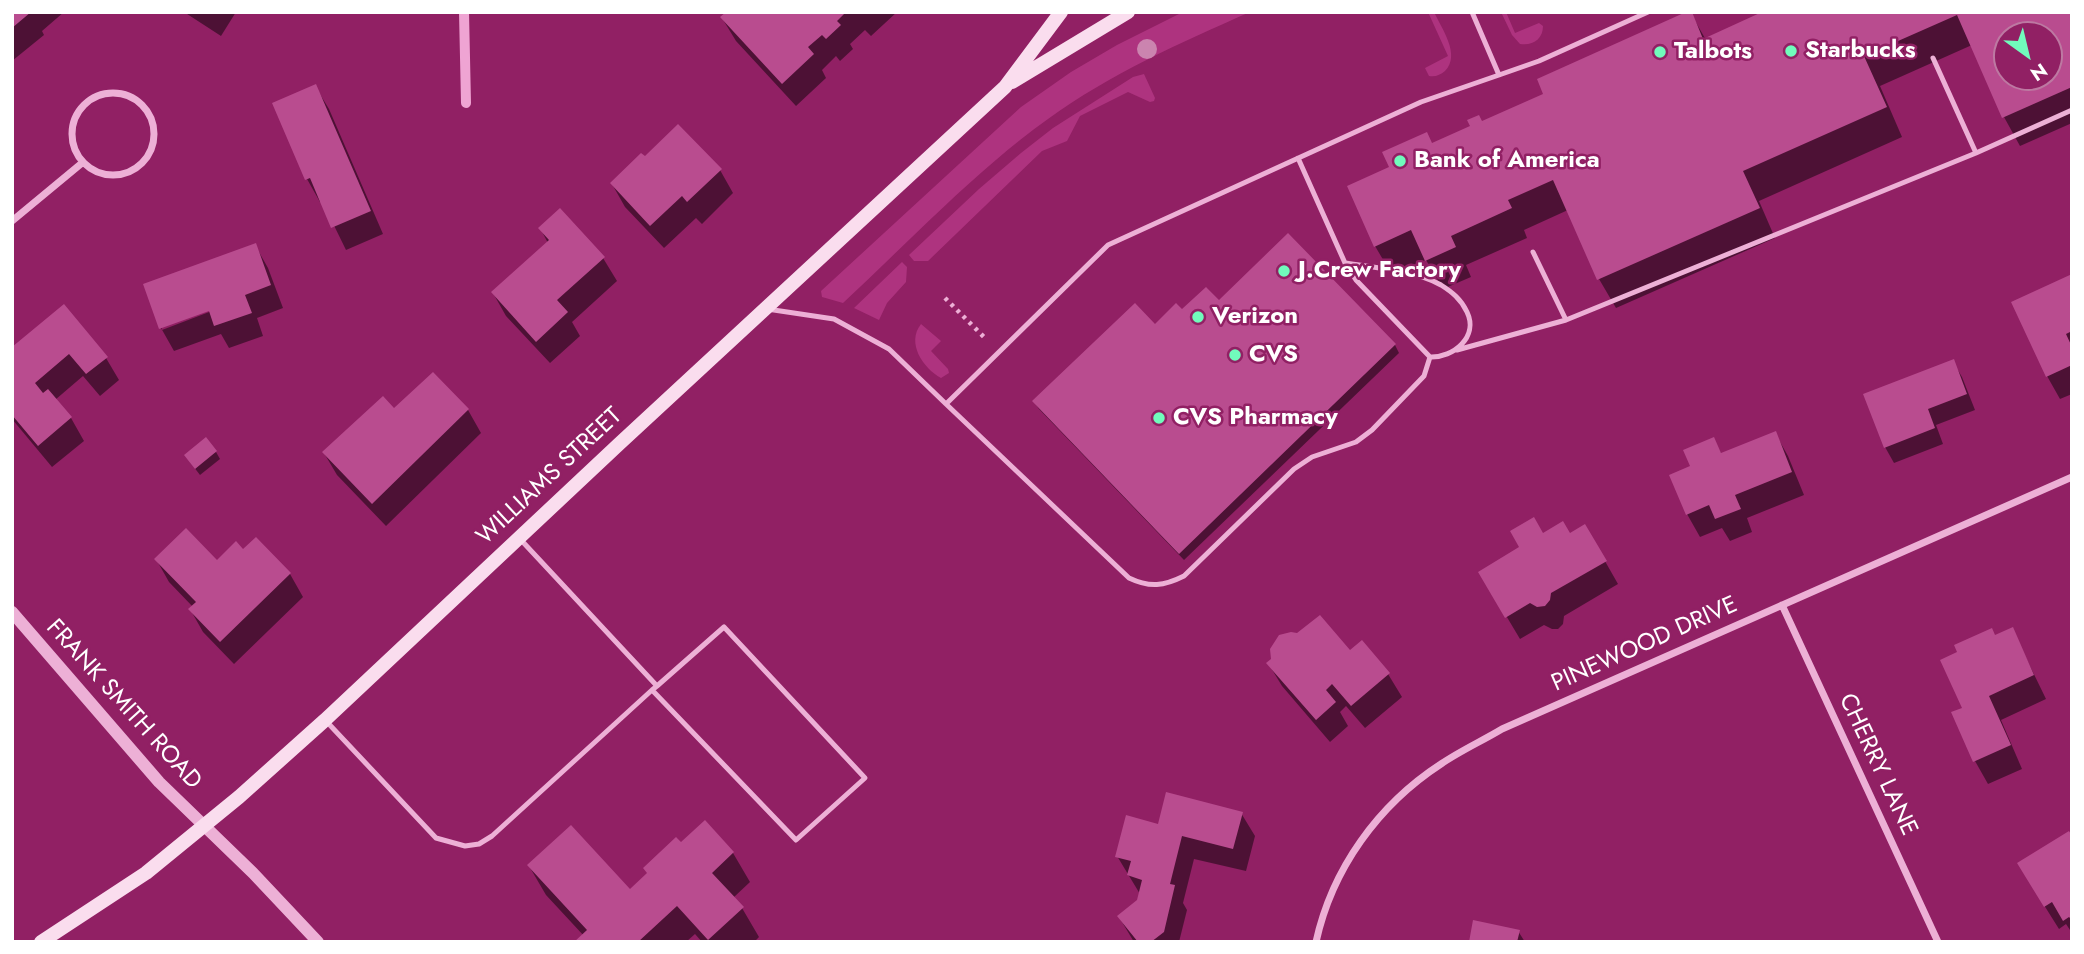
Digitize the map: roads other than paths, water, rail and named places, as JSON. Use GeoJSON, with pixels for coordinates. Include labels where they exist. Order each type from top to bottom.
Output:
{"type":"FeatureCollection","features":[{"type":"Feature","properties":{"kind":"main road","name":"WILLIAMS STREET"},"geometry":{"type":"LineString","coordinates":[[41,942],[146,873],[325,720],[1004,86],[1061,12]]}},
{"type":"Feature","properties":{"kind":"main road"},"geometry":{"type":"LineString","coordinates":[[1004,86],[1128,12]]}},
{"type":"Feature","properties":{"kind":"street"},"geometry":{"type":"LineString","coordinates":[[107,93],[117,93],[135,100],[143,107],[150,116],[154,136],[152,147],[141,165],[122,175],[112,176],[101,174],[82,163],[73,146],[72,126],[81,108],[88,101],[107,93]]}},
{"type":"Feature","properties":{"kind":"street"},"geometry":{"type":"LineString","coordinates":[[12,221],[82,163]]}},
{"type":"Feature","properties":{"kind":"street","name":"PINEWOOD DRIVE"},"geometry":{"type":"LineString","coordinates":[[1316,942],[1333,889],[1351,855],[1390,806],[1440,764],[1502,729],[2072,477]]}},
{"type":"Feature","properties":{"kind":"street","name":"CHERRY LANE"},"geometry":{"type":"LineString","coordinates":[[1782,606],[1938,942]]}},
{"type":"Feature","properties":{"kind":"street","name":"FRANK SMITH ROAD"},"geometry":{"type":"LineString","coordinates":[[12,612],[159,782],[318,942]]}},
{"type":"Feature","properties":{"kind":"lane"},"geometry":{"type":"LineString","coordinates":[[1472,12],[1499,75]]}},
{"type":"Feature","properties":{"kind":"lane"},"geometry":{"type":"LineString","coordinates":[[946,404],[1108,245],[1421,102],[1539,61],[1648,12]]}},
{"type":"Feature","properties":{"kind":"lane"},"geometry":{"type":"LineString","coordinates":[[1933,58],[1976,153]]}},
{"type":"Feature","properties":{"kind":"lane"},"geometry":{"type":"LineString","coordinates":[[1298,158],[1345,263],[1356,280],[1430,357],[1442,358],[1457,350],[1566,320],[1976,153],[2072,110]]}},
{"type":"Feature","properties":{"kind":"lane"},"geometry":{"type":"LineString","coordinates":[[1533,252],[1566,320]]}},
{"type":"Feature","properties":{"kind":"lane"},"geometry":{"type":"LineString","coordinates":[[1345,263],[1389,269],[1438,284],[1458,296],[1469,315],[1468,337],[1457,350]]}},
{"type":"Feature","properties":{"kind":"lane"},"geometry":{"type":"LineString","coordinates":[[764,308],[834,319],[888,349],[1129,578],[1144,585],[1165,585],[1184,576],[1294,469],[1312,457],[1356,442],[1373,430],[1424,376],[1430,357]]}},
{"type":"Feature","properties":{"kind":"lane"},"geometry":{"type":"LineString","coordinates":[[325,720],[436,838],[465,846],[479,844],[492,836],[655,688],[724,627],[865,778],[796,840],[655,688],[519,537]]}},
{"type":"Feature","properties":{"kind":"waterway"},"geometry":{"type":"LineString","coordinates":[[464,12],[466,103]]}},
{"type":"Feature","properties":{"kind":"place","name":"Starbucks"},"geometry":{"type":"Point","coordinates":[1791,51]}},
{"type":"Feature","properties":{"kind":"place","name":"Talbots"},"geometry":{"type":"Point","coordinates":[1660,52]}},
{"type":"Feature","properties":{"kind":"place","name":"Bank of America"},"geometry":{"type":"Point","coordinates":[1400,161]}},
{"type":"Feature","properties":{"kind":"place","name":"J.Crew Factory"},"geometry":{"type":"Point","coordinates":[1284,271]}},
{"type":"Feature","properties":{"kind":"place","name":"Verizon"},"geometry":{"type":"Point","coordinates":[1198,317]}},
{"type":"Feature","properties":{"kind":"place","name":"CVS"},"geometry":{"type":"Point","coordinates":[1235,355]}},
{"type":"Feature","properties":{"kind":"place","name":"CVS Pharmacy"},"geometry":{"type":"Point","coordinates":[1159,418]}}]}
